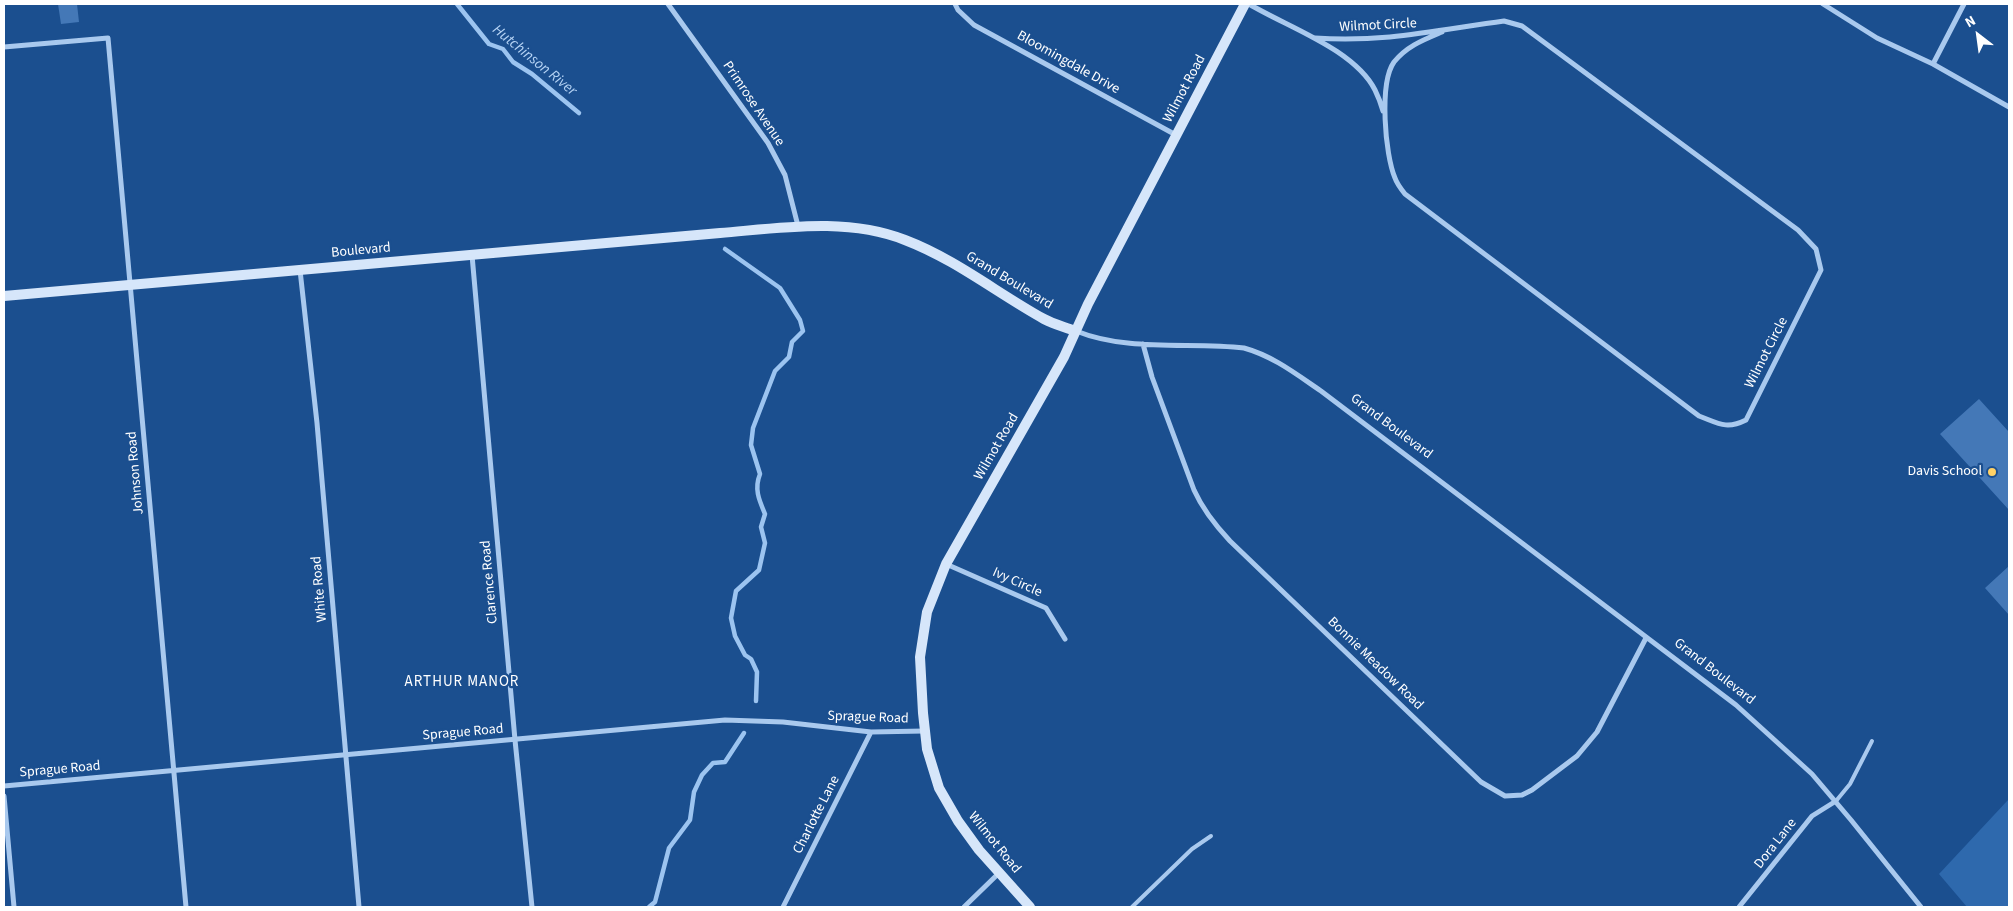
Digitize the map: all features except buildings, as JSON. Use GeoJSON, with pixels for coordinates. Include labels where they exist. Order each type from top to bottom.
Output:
{"type":"FeatureCollection","features":[{"type":"Feature","properties":{"kind":"street","name":"Primrose Avenue"},"geometry":{"type":"LineString","coordinates":[[668,4],[768,143],[785,175],[798,226]]}},
{"type":"Feature","properties":{"kind":"street","name":"Bloomingdale Drive"},"geometry":{"type":"LineString","coordinates":[[954,4],[974,25],[1177,135]]}},
{"type":"Feature","properties":{"kind":"street","name":"Wilmot Road"},"geometry":{"type":"LineString","coordinates":[[1030,907],[980,850],[939,788],[924,731],[920,678],[922,637],[927,612],[946,564],[1064,357],[1245,4]]}},
{"type":"Feature","properties":{"kind":"street","name":"Wilmot Circle"},"geometry":{"type":"LineString","coordinates":[[1249,4],[1315,38],[1345,58],[1366,77],[1375,89],[1384,113],[1394,177],[1405,194],[1699,416],[1724,426],[1732,426],[1746,420],[1821,270],[1816,249],[1798,230],[1522,26],[1504,21],[1442,32],[1386,39],[1315,38]]}},
{"type":"Feature","properties":{"kind":"street"},"geometry":{"type":"LineString","coordinates":[[1823,4],[1878,38],[1933,64],[2009,107]]}},
{"type":"Feature","properties":{"kind":"street"},"geometry":{"type":"LineString","coordinates":[[1933,64],[1964,4]]}},
{"type":"Feature","properties":{"kind":"street","name":"Wilmot Circle"},"geometry":{"type":"LineString","coordinates":[[1384,113],[1386,82],[1395,62],[1414,44],[1442,32]]}},
{"type":"Feature","properties":{"kind":"street","name":"Johnson Road"},"geometry":{"type":"LineString","coordinates":[[4,47],[108,38],[186,907]]}},
{"type":"Feature","properties":{"kind":"street","name":"Grand Boulevard"},"geometry":{"type":"LineString","coordinates":[[720,232],[798,226],[869,230],[906,240],[970,272],[1045,320],[1094,339],[1143,344],[1244,348],[1273,358],[1321,391],[1736,705],[1812,774],[1921,907]]}},
{"type":"Feature","properties":{"kind":"street","name":"Boulevard"},"geometry":{"type":"LineString","coordinates":[[4,296],[720,232]]}},
{"type":"Feature","properties":{"kind":"street","name":"Clarence Road"},"geometry":{"type":"LineString","coordinates":[[472,255],[515,740],[532,907]]}},
{"type":"Feature","properties":{"kind":"street","name":"White Road"},"geometry":{"type":"LineString","coordinates":[[300,270],[318,423],[359,907]]}},
{"type":"Feature","properties":{"kind":"street","name":"Bonnie Meadow Road"},"geometry":{"type":"LineString","coordinates":[[1143,344],[1152,377],[1194,490],[1202,508],[1210,519],[1230,541],[1474,775],[1498,793],[1514,796],[1532,790],[1577,756],[1597,732],[1646,638]]}},
{"type":"Feature","properties":{"kind":"street","name":"Ivy Circle"},"geometry":{"type":"LineString","coordinates":[[946,564],[1046,608],[1064,639]]}},
{"type":"Feature","properties":{"kind":"street","name":"Sprague Road"},"geometry":{"type":"LineString","coordinates":[[4,786],[725,720],[783,722],[871,732],[924,731]]}},
{"type":"Feature","properties":{"kind":"street","name":"Charlotte Lane"},"geometry":{"type":"LineString","coordinates":[[783,907],[871,732]]}},
{"type":"Feature","properties":{"kind":"street"},"geometry":{"type":"LineString","coordinates":[[4,796],[14,907]]}},
{"type":"Feature","properties":{"kind":"street","name":"Dora Lane"},"geometry":{"type":"LineString","coordinates":[[1739,907],[1812,816],[1836,801]]}},
{"type":"Feature","properties":{"kind":"street"},"geometry":{"type":"LineString","coordinates":[[964,907],[999,873]]}},
{"type":"Feature","properties":{"kind":"lane"},"geometry":{"type":"LineString","coordinates":[[1836,801],[1850,784],[1872,742]]}},
{"type":"Feature","properties":{"kind":"lane"},"geometry":{"type":"LineString","coordinates":[[1132,907],[1192,849],[1211,836]]}},
{"type":"Feature","properties":{"kind":"shaded area"},"geometry":{"type":"Polygon","coordinates":[[[2008,800],[2009,907],[1967,907],[1939,874],[2008,800]]]}},
{"type":"Feature","properties":{"kind":"waterway","name":"Hutchinson River"},"geometry":{"type":"LineString","coordinates":[[457,4],[489,44],[503,49],[513,62],[532,74],[579,113]]}},
{"type":"Feature","properties":{"kind":"waterway","name":"Hutchinson River"},"geometry":{"type":"LineString","coordinates":[[725,249],[780,288],[800,320],[803,331],[792,342],[789,357],[775,371],[753,428],[751,445],[760,474],[757,490],[765,514],[761,527],[765,543],[759,570],[736,591],[731,618],[735,636],[745,655],[751,659],[757,672],[756,701]]}},
{"type":"Feature","properties":{"kind":"waterway","name":"Hutchinson River"},"geometry":{"type":"LineString","coordinates":[[649,907],[655,902],[669,848],[690,820],[694,792],[702,775],[713,763],[725,762],[744,733]]}},
{"type":"Feature","properties":{"kind":"place","name":"Davis School"},"geometry":{"type":"Point","coordinates":[1992,472]}},
{"type":"Feature","properties":{"kind":"district","name":"ARTHUR MANOR"},"geometry":{"type":"Point","coordinates":[462,683]}}]}
